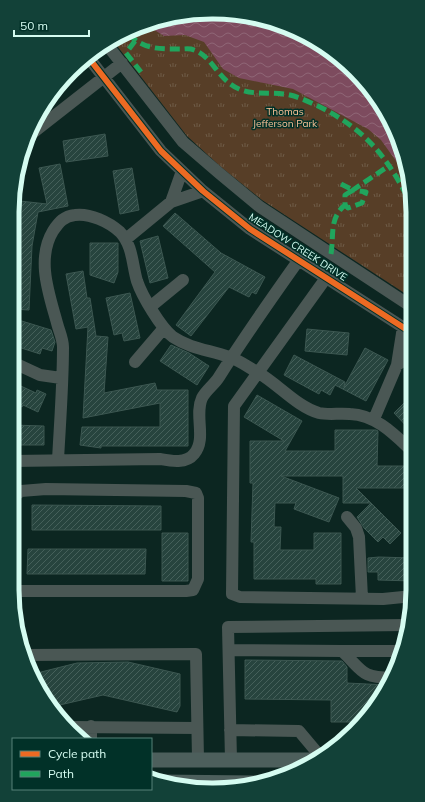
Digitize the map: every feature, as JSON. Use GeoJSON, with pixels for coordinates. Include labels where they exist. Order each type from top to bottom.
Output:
{"type":"FeatureCollection","features":[{"type":"Feature","properties":{"kind":"main road"},"geometry":{"type":"LineString","coordinates":[[152,760],[304,760]]}},
{"type":"Feature","properties":{"kind":"main road"},"geometry":{"type":"LineString","coordinates":[[196,782],[227,783]]}},
{"type":"Feature","properties":{"kind":"street","name":"MEADOW CREEK DRIVE"},"geometry":{"type":"LineString","coordinates":[[110,49],[183,142],[219,173],[260,206],[406,303]]}},
{"type":"Feature","properties":{"kind":"street","name":"MEADOW CREEK DRIVE"},"geometry":{"type":"LineString","coordinates":[[92,62],[142,127],[182,171],[204,191],[250,229],[406,329]]}},
{"type":"Feature","properties":{"kind":"street"},"geometry":{"type":"LineString","coordinates":[[38,128],[103,76],[122,63]]}},
{"type":"Feature","properties":{"kind":"street"},"geometry":{"type":"LineString","coordinates":[[171,202],[182,171]]}},
{"type":"Feature","properties":{"kind":"street"},"geometry":{"type":"LineString","coordinates":[[126,239],[171,202],[204,191]]}},
{"type":"Feature","properties":{"kind":"street"},"geometry":{"type":"LineString","coordinates":[[58,460],[63,345],[50,296],[44,263],[48,239],[61,221],[68,216],[79,215],[101,220],[119,231],[126,239],[135,266],[137,282],[155,317],[171,336],[201,351],[230,357],[259,373],[314,411],[319,413],[352,414],[374,419],[406,445]]}},
{"type":"Feature","properties":{"kind":"street"},"geometry":{"type":"LineString","coordinates":[[19,462],[160,459],[173,462],[193,456],[197,450],[200,440],[200,404],[203,397],[219,377],[230,357],[298,260]]}},
{"type":"Feature","properties":{"kind":"street"},"geometry":{"type":"LineString","coordinates":[[326,278],[234,406],[232,594],[240,597],[383,599],[406,597]]}},
{"type":"Feature","properties":{"kind":"street"},"geometry":{"type":"LineString","coordinates":[[150,307],[183,280]]}},
{"type":"Feature","properties":{"kind":"street"},"geometry":{"type":"LineString","coordinates":[[136,362],[164,328]]}},
{"type":"Feature","properties":{"kind":"street"},"geometry":{"type":"LineString","coordinates":[[374,419],[397,365],[406,334]]}},
{"type":"Feature","properties":{"kind":"street"},"geometry":{"type":"LineString","coordinates":[[397,365],[406,359]]}},
{"type":"Feature","properties":{"kind":"street"},"geometry":{"type":"LineString","coordinates":[[19,365],[40,375],[61,378]]}},
{"type":"Feature","properties":{"kind":"street"},"geometry":{"type":"LineString","coordinates":[[19,493],[22,491],[46,489],[186,491],[196,493],[198,498],[198,580],[193,590],[186,591],[19,591]]}},
{"type":"Feature","properties":{"kind":"street"},"geometry":{"type":"LineString","coordinates":[[347,517],[356,528],[359,537],[362,598]]}},
{"type":"Feature","properties":{"kind":"street"},"geometry":{"type":"LineString","coordinates":[[231,760],[228,626],[402,625]]}},
{"type":"Feature","properties":{"kind":"street"},"geometry":{"type":"LineString","coordinates":[[229,650],[396,652]]}},
{"type":"Feature","properties":{"kind":"street"},"geometry":{"type":"LineString","coordinates":[[342,651],[358,666],[360,672],[373,678],[384,678]]}},
{"type":"Feature","properties":{"kind":"street"},"geometry":{"type":"LineString","coordinates":[[30,655],[196,654],[198,760]]}},
{"type":"Feature","properties":{"kind":"street"},"geometry":{"type":"LineString","coordinates":[[84,734],[87,726]]}},
{"type":"Feature","properties":{"kind":"street"},"geometry":{"type":"LineString","coordinates":[[87,726],[91,738]]}},
{"type":"Feature","properties":{"kind":"street"},"geometry":{"type":"LineString","coordinates":[[77,727],[197,728]]}},
{"type":"Feature","properties":{"kind":"street"},"geometry":{"type":"LineString","coordinates":[[230,730],[299,731],[317,752]]}},
{"type":"Feature","properties":{"kind":"green space","name":"Thomas Jefferson Park"},"geometry":{"type":"Polygon","coordinates":[[[200,19],[225,19],[275,29],[309,45],[330,59],[358,85],[366,95],[386,127],[396,150],[406,200],[406,294],[262,200],[221,167],[187,136],[116,45],[150,29],[162,26],[200,19]]]}},
{"type":"Feature","properties":{"kind":"water"},"geometry":{"type":"Polygon","coordinates":[[[200,19],[225,19],[275,29],[309,45],[340,67],[366,95],[386,127],[396,150],[400,167],[381,140],[368,129],[293,89],[239,78],[223,69],[204,42],[185,35],[164,36],[152,28],[200,19]]]}},
{"type":"Feature","properties":{"kind":"building"},"geometry":{"type":"Polygon","coordinates":[[[105,134],[108,156],[66,162],[63,141],[105,134]]]}},
{"type":"Feature","properties":{"kind":"building"},"geometry":{"type":"Polygon","coordinates":[[[60,164],[68,206],[38,212],[32,246],[29,310],[19,309],[19,208],[20,201],[47,204],[39,168],[60,164]]]}},
{"type":"Feature","properties":{"kind":"building"},"geometry":{"type":"Polygon","coordinates":[[[132,168],[139,210],[120,214],[113,171],[132,168]]]}},
{"type":"Feature","properties":{"kind":"building"},"geometry":{"type":"Polygon","coordinates":[[[175,213],[221,253],[265,277],[256,294],[252,292],[249,297],[229,287],[191,336],[176,325],[215,272],[163,226],[175,213]]]}},
{"type":"Feature","properties":{"kind":"building"},"geometry":{"type":"Polygon","coordinates":[[[158,236],[168,278],[150,283],[140,241],[158,236]]]}},
{"type":"Feature","properties":{"kind":"building"},"geometry":{"type":"Polygon","coordinates":[[[90,243],[118,243],[118,272],[114,283],[90,275],[90,243]]]}},
{"type":"Feature","properties":{"kind":"building"},"geometry":{"type":"Polygon","coordinates":[[[83,271],[87,298],[90,298],[96,336],[108,337],[104,393],[155,383],[157,390],[188,390],[188,446],[101,446],[101,448],[80,445],[82,427],[160,427],[160,403],[83,418],[88,327],[76,329],[66,274],[83,271]]]}},
{"type":"Feature","properties":{"kind":"building"},"geometry":{"type":"Polygon","coordinates":[[[130,293],[140,338],[124,341],[122,333],[114,335],[106,298],[130,293]]]}},
{"type":"Feature","properties":{"kind":"building"},"geometry":{"type":"Polygon","coordinates":[[[19,320],[51,330],[55,342],[52,351],[42,348],[40,354],[19,347],[19,320]]]}},
{"type":"Feature","properties":{"kind":"building"},"geometry":{"type":"Polygon","coordinates":[[[307,329],[349,333],[347,355],[305,351],[307,329]]]}},
{"type":"Feature","properties":{"kind":"building"},"geometry":{"type":"Polygon","coordinates":[[[171,345],[189,353],[209,366],[197,385],[160,361],[171,345]]]}},
{"type":"Feature","properties":{"kind":"building"},"geometry":{"type":"Polygon","coordinates":[[[365,348],[388,360],[366,401],[335,385],[330,395],[321,390],[319,394],[284,375],[294,355],[345,382],[344,387],[365,348]]]}},
{"type":"Feature","properties":{"kind":"building"},"geometry":{"type":"Polygon","coordinates":[[[19,385],[36,393],[37,390],[46,394],[38,412],[23,405],[22,407],[19,406],[19,385]]]}},
{"type":"Feature","properties":{"kind":"building"},"geometry":{"type":"Polygon","coordinates":[[[257,395],[302,421],[285,451],[335,451],[335,430],[376,430],[378,431],[377,466],[406,466],[406,488],[356,488],[371,503],[343,503],[343,476],[281,476],[339,498],[329,522],[294,509],[296,503],[275,503],[274,527],[281,527],[280,550],[314,550],[314,533],[341,533],[341,584],[316,584],[316,579],[254,579],[254,542],[251,542],[253,483],[250,483],[250,441],[284,441],[244,417],[257,395]]]}},
{"type":"Feature","properties":{"kind":"building"},"geometry":{"type":"Polygon","coordinates":[[[406,401],[406,426],[394,413],[406,401]]]}},
{"type":"Feature","properties":{"kind":"building"},"geometry":{"type":"Polygon","coordinates":[[[19,425],[44,426],[44,445],[19,445],[19,425]]]}},
{"type":"Feature","properties":{"kind":"building"},"geometry":{"type":"Polygon","coordinates":[[[371,503],[401,533],[390,544],[383,537],[378,542],[364,528],[357,517],[371,503]]]}},
{"type":"Feature","properties":{"kind":"building"},"geometry":{"type":"Polygon","coordinates":[[[32,505],[161,506],[161,530],[32,530],[32,505]]]}},
{"type":"Feature","properties":{"kind":"building"},"geometry":{"type":"Polygon","coordinates":[[[162,533],[188,533],[188,581],[162,581],[162,533]]]}},
{"type":"Feature","properties":{"kind":"building"},"geometry":{"type":"Polygon","coordinates":[[[28,549],[146,549],[145,574],[27,574],[28,549]]]}},
{"type":"Feature","properties":{"kind":"building"},"geometry":{"type":"Polygon","coordinates":[[[368,558],[406,558],[406,581],[378,580],[378,572],[368,572],[368,558]]]}},
{"type":"Feature","properties":{"kind":"building"},"geometry":{"type":"Polygon","coordinates":[[[245,660],[342,661],[347,667],[347,683],[381,685],[366,707],[353,722],[331,722],[331,700],[245,699],[245,660]]]}},
{"type":"Feature","properties":{"kind":"building"},"geometry":{"type":"Polygon","coordinates":[[[128,662],[180,674],[180,706],[177,712],[103,695],[58,705],[38,673],[77,663],[128,662]]]}},
{"type":"Feature","properties":{"kind":"marked path"},"geometry":{"type":"LineString","coordinates":[[132,37],[140,43],[153,48],[194,50],[206,58],[226,80],[239,89],[251,92],[293,96],[335,115],[374,146],[394,173],[405,192]]}},
{"type":"Feature","properties":{"kind":"marked path"},"geometry":{"type":"LineString","coordinates":[[135,41],[126,53],[141,72]]}},
{"type":"Feature","properties":{"kind":"marked path"},"geometry":{"type":"LineString","coordinates":[[341,184],[353,190],[345,195],[345,205],[348,208],[362,203],[366,192],[353,190],[390,165]]}},
{"type":"Feature","properties":{"kind":"marked path"},"geometry":{"type":"LineString","coordinates":[[331,254],[334,221],[340,210],[345,205]]}},
{"type":"Feature","properties":{"kind":"cycle path"},"geometry":{"type":"LineString","coordinates":[[92,62],[161,151],[203,191],[250,229],[406,329]]}}]}
